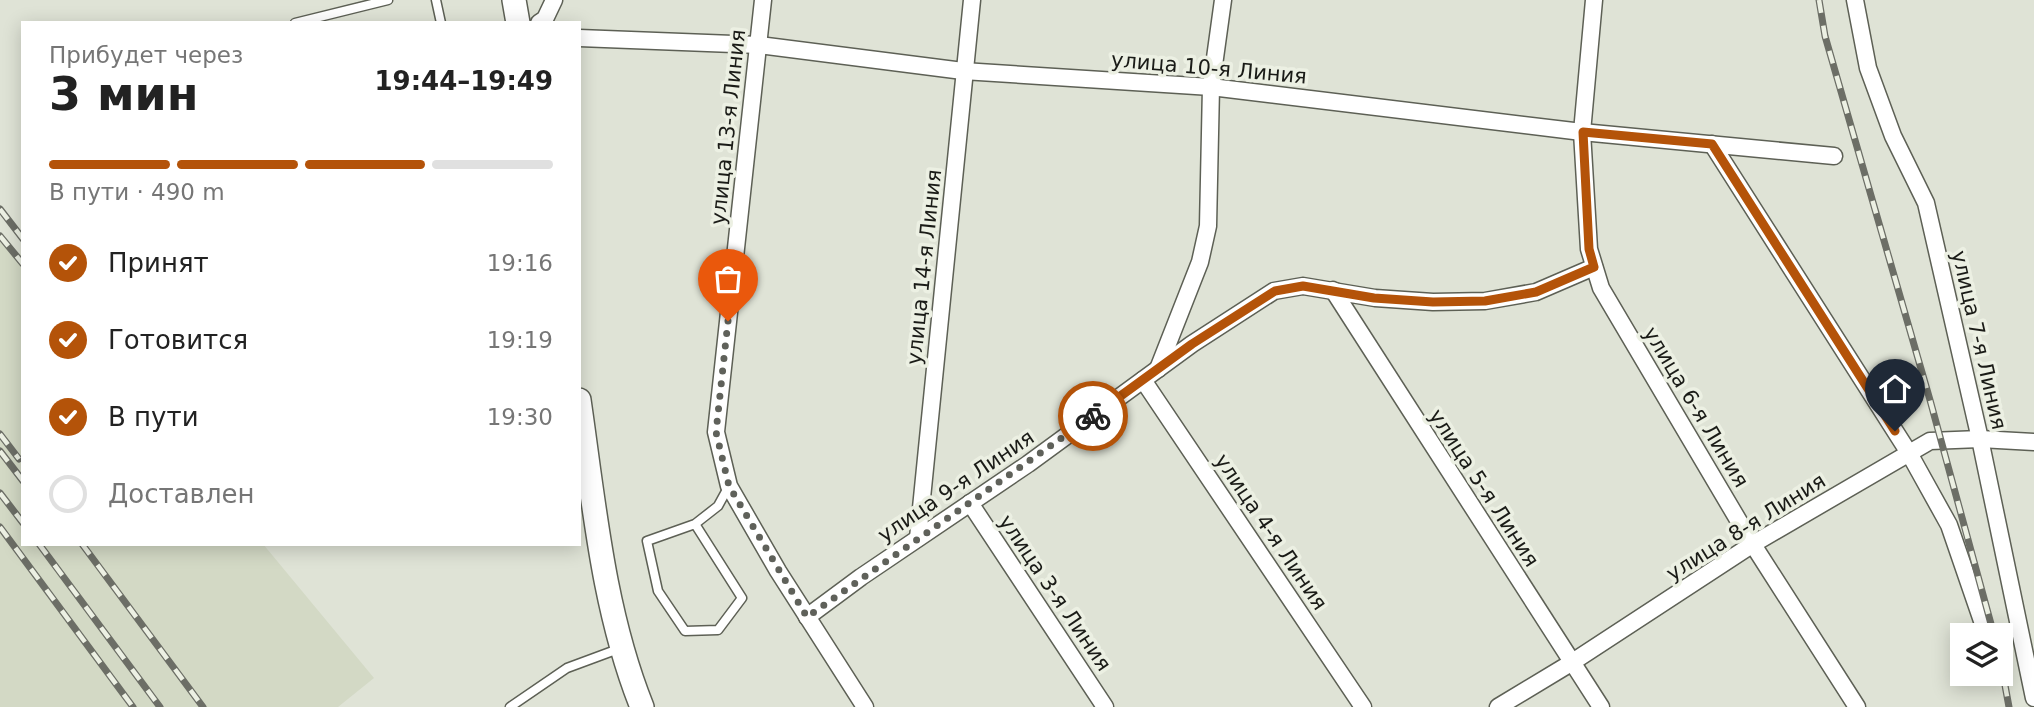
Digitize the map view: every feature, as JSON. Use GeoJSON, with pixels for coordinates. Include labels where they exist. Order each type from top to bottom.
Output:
{"type":"FeatureCollection","features":[{"type":"Feature","properties":{"kind":"main road"},"geometry":{"type":"LineString","coordinates":[[514,0],[518,21]]}},
{"type":"Feature","properties":{"kind":"main road"},"geometry":{"type":"LineString","coordinates":[[581,413],[601,545],[621,648],[642,707]]}},
{"type":"Feature","properties":{"kind":"street"},"geometry":{"type":"LineString","coordinates":[[542,21],[554,0]]}},
{"type":"Feature","properties":{"kind":"street","name":"улица 13-я Линия"},"geometry":{"type":"LineString","coordinates":[[763,0],[716,432],[729,486],[865,707]]}},
{"type":"Feature","properties":{"kind":"street","name":"улица 14-я Линия"},"geometry":{"type":"LineString","coordinates":[[918,538],[972,0]]}},
{"type":"Feature","properties":{"kind":"street"},"geometry":{"type":"LineString","coordinates":[[1157,370],[1200,262],[1208,226],[1211,87],[1223,0]]}},
{"type":"Feature","properties":{"kind":"street","name":"улица 6-я Линия"},"geometry":{"type":"LineString","coordinates":[[1594,0],[1583,132],[1589,249],[1601,288],[1753,544],[1857,707]]}},
{"type":"Feature","properties":{"kind":"street","name":"улица 7-я Линия"},"geometry":{"type":"LineString","coordinates":[[1855,0],[1868,68],[1893,136],[1926,203],[1980,439],[2034,698]]}},
{"type":"Feature","properties":{"kind":"street","name":"улица 10-я Линия"},"geometry":{"type":"LineString","coordinates":[[581,37],[759,45],[963,71],[1211,87],[1583,132],[1833,156]]}},
{"type":"Feature","properties":{"kind":"street"},"geometry":{"type":"LineString","coordinates":[[1712,144],[1909,453],[1949,525],[1982,621]]}},
{"type":"Feature","properties":{"kind":"street","name":"улица 9-я Линия"},"geometry":{"type":"LineString","coordinates":[[806,615],[1275,291],[1303,286],[1374,298],[1485,301],[1536,292],[1594,267]]}},
{"type":"Feature","properties":{"kind":"street","name":"улица 5-я Линия"},"geometry":{"type":"LineString","coordinates":[[1333,290],[1601,707]]}},
{"type":"Feature","properties":{"kind":"street","name":"улица 4-я Линия"},"geometry":{"type":"LineString","coordinates":[[1143,380],[1363,707]]}},
{"type":"Feature","properties":{"kind":"street","name":"улица 8-я Линия"},"geometry":{"type":"LineString","coordinates":[[1498,707],[1571,663],[1753,544],[1930,441],[1980,439],[2034,442]]}},
{"type":"Feature","properties":{"kind":"street","name":"улица 3-я Линия"},"geometry":{"type":"LineString","coordinates":[[970,503],[1105,707]]}},
{"type":"Feature","properties":{"kind":"lane"},"geometry":{"type":"LineString","coordinates":[[304,21],[388,0]]}},
{"type":"Feature","properties":{"kind":"lane"},"geometry":{"type":"LineString","coordinates":[[436,0],[441,21]]}},
{"type":"Feature","properties":{"kind":"lane"},"geometry":{"type":"LineString","coordinates":[[695,524],[743,598],[718,630],[685,631],[659,591],[647,541],[695,524],[718,506],[729,486]]}},
{"type":"Feature","properties":{"kind":"lane"},"geometry":{"type":"LineString","coordinates":[[510,707],[567,668],[621,648]]}},
{"type":"Feature","properties":{"kind":"shaded area"},"geometry":{"type":"Polygon","coordinates":[[[0,234],[21,255],[21,546],[265,546],[374,678],[338,707],[0,707],[0,234]]]}},
{"type":"Feature","properties":{"kind":"railway"},"geometry":{"type":"LineString","coordinates":[[1819,0],[1825,36],[1930,400],[1991,623]]}},
{"type":"Feature","properties":{"kind":"railway"},"geometry":{"type":"LineString","coordinates":[[0,209],[21,236]]}},
{"type":"Feature","properties":{"kind":"railway"},"geometry":{"type":"LineString","coordinates":[[0,236],[21,262]]}},
{"type":"Feature","properties":{"kind":"railway"},"geometry":{"type":"LineString","coordinates":[[0,434],[19,459]]}},
{"type":"Feature","properties":{"kind":"railway"},"geometry":{"type":"LineString","coordinates":[[0,451],[21,478]]}},
{"type":"Feature","properties":{"kind":"railway"},"geometry":{"type":"LineString","coordinates":[[0,493],[21,520]]}},
{"type":"Feature","properties":{"kind":"railway"},"geometry":{"type":"LineString","coordinates":[[0,527],[133,707]]}},
{"type":"Feature","properties":{"kind":"railway"},"geometry":{"type":"LineString","coordinates":[[40,546],[160,707]]}},
{"type":"Feature","properties":{"kind":"railway"},"geometry":{"type":"LineString","coordinates":[[83,546],[203,707]]}},
{"type":"Feature","properties":{"kind":"railway"},"geometry":{"type":"LineString","coordinates":[[2005,686],[2009,707]]}},
{"type":"Feature","properties":{"kind":"way so far"},"geometry":{"type":"LineString","coordinates":[[728,321],[716,432],[729,486],[807,617],[1093,416]]}},
{"type":"Feature","properties":{"kind":"route"},"geometry":{"type":"LineString","coordinates":[[1093,416],[1192,344],[1275,291],[1303,286],[1374,298],[1433,302],[1485,301],[1536,292],[1594,267],[1589,249],[1583,132],[1712,144],[1895,431]]}}]}
